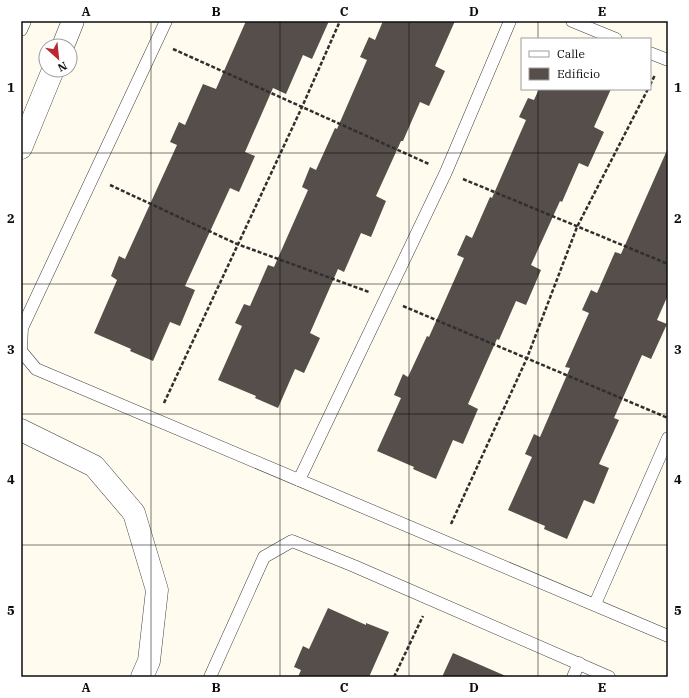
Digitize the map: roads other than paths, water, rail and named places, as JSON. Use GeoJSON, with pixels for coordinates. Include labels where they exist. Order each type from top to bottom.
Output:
{"type":"FeatureCollection","features":[{"type":"Feature","properties":{"kind":"street"},"geometry":{"type":"LineString","coordinates":[[67,38],[74,21]]}},
{"type":"Feature","properties":{"kind":"street"},"geometry":{"type":"LineString","coordinates":[[21,148],[50,78]]}},
{"type":"Feature","properties":{"kind":"street"},"geometry":{"type":"LineString","coordinates":[[21,430],[94,466],[134,513],[158,590],[149,661],[142,677]]}},
{"type":"Feature","properties":{"kind":"lane"},"geometry":{"type":"LineString","coordinates":[[21,30],[25,21]]}},
{"type":"Feature","properties":{"kind":"lane"},"geometry":{"type":"LineString","coordinates":[[21,348],[22,328],[166,21]]}},
{"type":"Feature","properties":{"kind":"lane"},"geometry":{"type":"LineString","coordinates":[[299,480],[446,172],[510,21]]}},
{"type":"Feature","properties":{"kind":"lane"},"geometry":{"type":"LineString","coordinates":[[572,21],[614,38]]}},
{"type":"Feature","properties":{"kind":"lane"},"geometry":{"type":"LineString","coordinates":[[651,53],[668,60]]}},
{"type":"Feature","properties":{"kind":"lane"},"geometry":{"type":"LineString","coordinates":[[21,351],[36,369],[444,540],[668,636]]}},
{"type":"Feature","properties":{"kind":"lane"},"geometry":{"type":"LineString","coordinates":[[595,604],[668,438]]}},
{"type":"Feature","properties":{"kind":"lane"},"geometry":{"type":"LineString","coordinates":[[210,677],[264,557],[292,541],[354,566],[609,677]]}},
{"type":"Feature","properties":{"kind":"lane"},"geometry":{"type":"LineString","coordinates":[[573,677],[579,663]]}}]}
